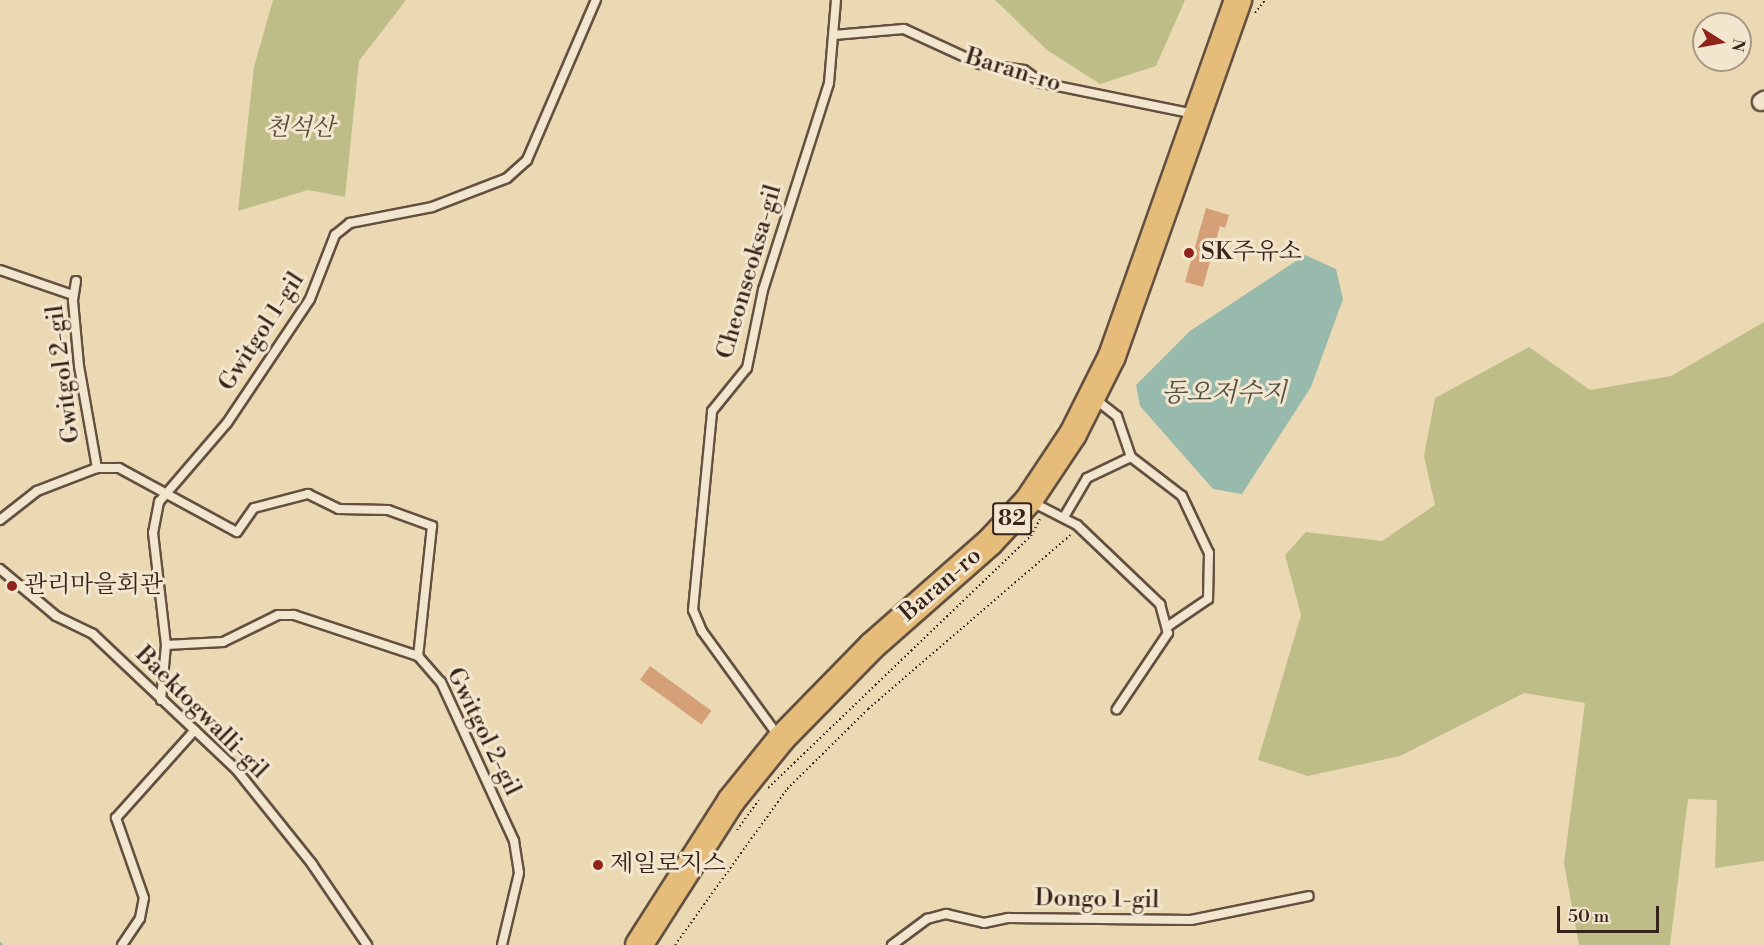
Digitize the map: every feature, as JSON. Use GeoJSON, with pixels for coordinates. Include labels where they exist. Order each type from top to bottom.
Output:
{"type":"FeatureCollection","features":[{"type":"Feature","properties":{"kind":"main road","name":"Baran-ro"},"geometry":{"type":"LineString","coordinates":[[639,945],[731,801],[781,740],[1038,505],[1094,399],[1195,114],[1245,9]]}},
{"type":"Feature","properties":{"kind":"lane","name":"Gwitgol 1-gil"},"geometry":{"type":"LineString","coordinates":[[161,700],[166,645],[153,533],[159,502],[227,423],[310,299],[335,235],[350,223],[389,211],[432,207],[507,178],[527,160],[597,0]]}},
{"type":"Feature","properties":{"kind":"lane","name":"Cheonseoksa-gil"},"geometry":{"type":"LineString","coordinates":[[781,740],[702,631],[693,610],[712,411],[747,368],[763,290],[829,82],[836,0]]}},
{"type":"Feature","properties":{"kind":"lane","name":"Baran-ro"},"geometry":{"type":"LineString","coordinates":[[834,35],[904,29],[980,63],[1024,70],[1042,83],[1195,114]]}},
{"type":"Feature","properties":{"kind":"lane"},"geometry":{"type":"LineString","coordinates":[[0,270],[74,295]]}},
{"type":"Feature","properties":{"kind":"lane","name":"Gwitgol 2-gil"},"geometry":{"type":"LineString","coordinates":[[76,281],[74,295],[86,430],[97,468],[119,468],[237,532],[254,508],[308,494],[339,509],[388,510],[426,520],[432,525],[418,656],[441,682],[514,841],[519,873],[502,945]]}},
{"type":"Feature","properties":{"kind":"lane"},"geometry":{"type":"LineString","coordinates":[[1094,399],[1118,416],[1131,457],[1182,496],[1209,553],[1209,599],[1167,627],[1117,709]]}},
{"type":"Feature","properties":{"kind":"lane"},"geometry":{"type":"LineString","coordinates":[[1064,517],[1087,478],[1131,457]]}},
{"type":"Feature","properties":{"kind":"lane"},"geometry":{"type":"LineString","coordinates":[[0,520],[37,490],[97,468]]}},
{"type":"Feature","properties":{"kind":"lane"},"geometry":{"type":"LineString","coordinates":[[1038,505],[1077,525],[1160,604],[1167,627]]}},
{"type":"Feature","properties":{"kind":"lane","name":"Baektogwalli-gil"},"geometry":{"type":"LineString","coordinates":[[0,569],[56,616],[93,634],[236,769],[367,945]]}},
{"type":"Feature","properties":{"kind":"lane"},"geometry":{"type":"LineString","coordinates":[[166,645],[234,639],[278,615],[294,615],[418,656]]}},
{"type":"Feature","properties":{"kind":"lane"},"geometry":{"type":"LineString","coordinates":[[122,945],[140,918],[144,898],[116,818],[195,730]]}},
{"type":"Feature","properties":{"kind":"lane","name":"Dongo 1-gil"},"geometry":{"type":"LineString","coordinates":[[892,945],[927,919],[946,914],[984,923],[1008,918],[1191,920],[1310,896]]}},
{"type":"Feature","properties":{"kind":"path"},"geometry":{"type":"LineString","coordinates":[[1245,9],[1265,0]]}},
{"type":"Feature","properties":{"kind":"path"},"geometry":{"type":"LineString","coordinates":[[730,840],[765,792],[1031,536],[1038,505]]}},
{"type":"Feature","properties":{"kind":"path"},"geometry":{"type":"LineString","coordinates":[[675,945],[787,789],[868,709],[1077,525]]}},
{"type":"Feature","properties":{"kind":"green space","name":"천석산"},"geometry":{"type":"Polygon","coordinates":[[[273,0],[406,0],[359,61],[345,197],[308,190],[238,211],[254,67],[273,0]]]}},
{"type":"Feature","properties":{"kind":"green space"},"geometry":{"type":"Polygon","coordinates":[[[995,0],[1185,0],[1156,66],[1100,84],[1047,50],[995,0]]]}},
{"type":"Feature","properties":{"kind":"green space"},"geometry":{"type":"Polygon","coordinates":[[[1764,322],[1764,861],[1715,868],[1717,800],[1688,799],[1670,945],[1579,945],[1564,863],[1585,703],[1524,693],[1400,756],[1308,776],[1258,760],[1301,615],[1285,555],[1306,532],[1382,541],[1435,505],[1424,456],[1435,398],[1529,347],[1590,390],[1671,376],[1764,322]]]}},
{"type":"Feature","properties":{"kind":"water","name":"동오저수지"},"geometry":{"type":"Polygon","coordinates":[[[1305,255],[1336,269],[1343,299],[1311,387],[1242,494],[1213,489],[1140,406],[1136,385],[1190,331],[1305,255]]]}},
{"type":"Feature","properties":{"kind":"building"},"geometry":{"type":"Polygon","coordinates":[[[1206,208],[1229,215],[1225,228],[1220,226],[1203,287],[1185,282],[1206,208]]]}},
{"type":"Feature","properties":{"kind":"building"},"geometry":{"type":"Polygon","coordinates":[[[650,666],[711,711],[701,724],[640,680],[650,666]]]}},
{"type":"Feature","properties":{"kind":"place","name":"SK주유소"},"geometry":{"type":"Point","coordinates":[1189,253]}},
{"type":"Feature","properties":{"kind":"place","name":"관리마을회관"},"geometry":{"type":"Point","coordinates":[12,586]}},
{"type":"Feature","properties":{"kind":"place","name":"제일로지스"},"geometry":{"type":"Point","coordinates":[598,865]}}]}
